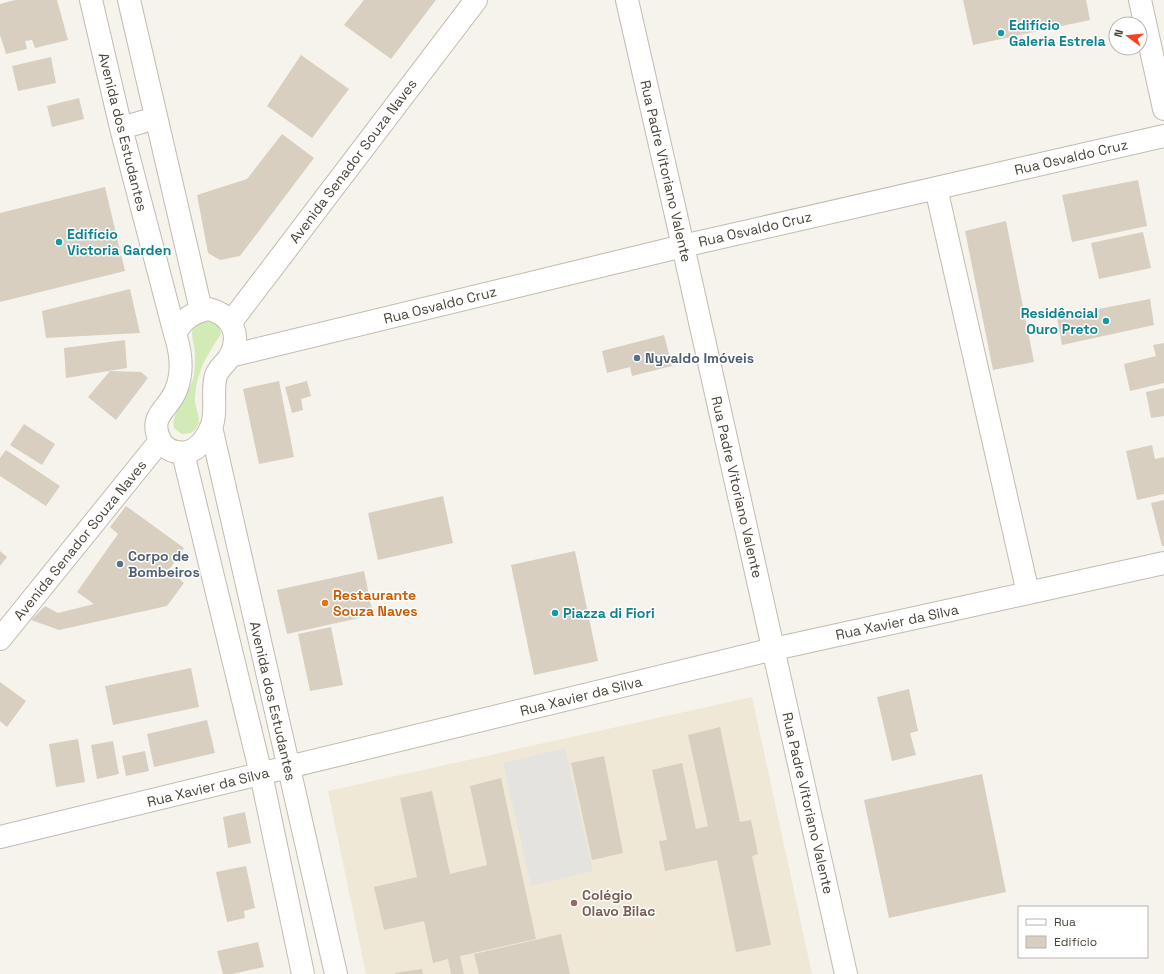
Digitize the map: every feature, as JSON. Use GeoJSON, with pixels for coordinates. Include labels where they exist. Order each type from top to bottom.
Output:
{"type":"FeatureCollection","features":[{"type":"Feature","properties":{"kind":"street","name":"Avenida dos Estudantes"},"geometry":{"type":"LineString","coordinates":[[91,0],[121,128],[176,334],[180,358],[177,390],[170,402],[161,412],[156,422],[156,431],[160,441]]}},
{"type":"Feature","properties":{"kind":"street"},"geometry":{"type":"LineString","coordinates":[[129,0],[201,310]]}},
{"type":"Feature","properties":{"kind":"street","name":"Avenida Senador Souza Naves"},"geometry":{"type":"LineString","coordinates":[[231,322],[476,0]]}},
{"type":"Feature","properties":{"kind":"street","name":"Rua Padre Vitoriano Valente"},"geometry":{"type":"LineString","coordinates":[[627,0],[846,974]]}},
{"type":"Feature","properties":{"kind":"street"},"geometry":{"type":"LineString","coordinates":[[1140,0],[1164,109]]}},
{"type":"Feature","properties":{"kind":"street"},"geometry":{"type":"LineString","coordinates":[[121,128],[156,118]]}},
{"type":"Feature","properties":{"kind":"street","name":"Rua Osvaldo Cruz"},"geometry":{"type":"LineString","coordinates":[[230,356],[683,246],[1164,136]]}},
{"type":"Feature","properties":{"kind":"street"},"geometry":{"type":"LineString","coordinates":[[936,188],[1028,593]]}},
{"type":"Feature","properties":{"kind":"street"},"geometry":{"type":"LineString","coordinates":[[160,441],[170,450],[183,453],[191,452],[199,446],[206,437],[211,427],[214,414],[215,379],[218,370],[230,356],[235,344],[231,322],[224,315],[208,309],[193,313],[180,325],[176,334]]}},
{"type":"Feature","properties":{"kind":"street","name":"Avenida dos Estudantes"},"geometry":{"type":"LineString","coordinates":[[211,427],[336,974]]}},
{"type":"Feature","properties":{"kind":"street","name":"Avenida Senador Souza Naves"},"geometry":{"type":"LineString","coordinates":[[0,639],[160,441]]}},
{"type":"Feature","properties":{"kind":"street","name":"Avenida dos Estudantes"},"geometry":{"type":"LineString","coordinates":[[183,453],[261,774],[303,974]]}},
{"type":"Feature","properties":{"kind":"street","name":"Rua Xavier da Silva"},"geometry":{"type":"LineString","coordinates":[[0,837],[774,649],[1164,563]]}},
{"type":"Feature","properties":{"kind":"street"},"geometry":{"type":"LineString","coordinates":[[216,591],[247,586]]}},
{"type":"Feature","properties":{"kind":"shaded area","name":"Colégio Olavo Bilac"},"geometry":{"type":"Polygon","coordinates":[[[752,697],[812,974],[366,974],[328,791],[752,697]]]}},
{"type":"Feature","properties":{"kind":"shaded area"},"geometry":{"type":"Polygon","coordinates":[[[565,748],[593,871],[531,886],[503,763],[565,748]]]}},
{"type":"Feature","properties":{"kind":"green space"},"geometry":{"type":"Polygon","coordinates":[[[200,321],[208,321],[219,326],[221,334],[205,360],[198,378],[195,402],[199,416],[198,425],[191,433],[182,434],[174,428],[174,422],[175,416],[189,389],[194,375],[195,353],[192,330],[196,323],[200,321]]]}},
{"type":"Feature","properties":{"kind":"building"},"geometry":{"type":"Polygon","coordinates":[[[15,0],[57,0],[68,40],[35,48],[32,40],[25,41],[27,49],[6,54],[0,35],[0,4],[15,0]]]}},
{"type":"Feature","properties":{"kind":"building"},"geometry":{"type":"Polygon","coordinates":[[[364,0],[436,0],[391,59],[344,25],[364,0]]]}},
{"type":"Feature","properties":{"kind":"building","name":"Edifício Galeria Estrela"},"geometry":{"type":"Polygon","coordinates":[[[963,0],[1086,0],[1090,20],[973,45],[963,0]]]}},
{"type":"Feature","properties":{"kind":"building"},"geometry":{"type":"Polygon","coordinates":[[[301,55],[349,89],[312,138],[267,106],[301,55]]]}},
{"type":"Feature","properties":{"kind":"building"},"geometry":{"type":"Polygon","coordinates":[[[51,57],[56,83],[18,91],[12,66],[51,57]]]}},
{"type":"Feature","properties":{"kind":"building"},"geometry":{"type":"Polygon","coordinates":[[[79,98],[84,119],[52,127],[47,106],[79,98]]]}},
{"type":"Feature","properties":{"kind":"building"},"geometry":{"type":"Polygon","coordinates":[[[282,134],[314,158],[240,256],[220,260],[208,253],[197,195],[247,179],[282,134]]]}},
{"type":"Feature","properties":{"kind":"building"},"geometry":{"type":"Polygon","coordinates":[[[1138,180],[1147,226],[1072,242],[1062,195],[1138,180]]]}},
{"type":"Feature","properties":{"kind":"building","name":"Edifício Victoria Garden"},"geometry":{"type":"Polygon","coordinates":[[[105,187],[125,271],[0,302],[0,213],[105,187]]]}},
{"type":"Feature","properties":{"kind":"building"},"geometry":{"type":"Polygon","coordinates":[[[1006,221],[1034,362],[993,370],[965,231],[1006,221]]]}},
{"type":"Feature","properties":{"kind":"building"},"geometry":{"type":"Polygon","coordinates":[[[1143,232],[1151,268],[1099,279],[1091,243],[1143,232]]]}},
{"type":"Feature","properties":{"kind":"building"},"geometry":{"type":"Polygon","coordinates":[[[130,289],[140,333],[46,338],[42,311],[130,289]]]}},
{"type":"Feature","properties":{"kind":"building","name":"Residêncial Ouro Preto"},"geometry":{"type":"Polygon","coordinates":[[[1150,299],[1154,325],[1062,345],[1057,317],[1150,299]]]}},
{"type":"Feature","properties":{"kind":"building","name":"Nyvaldo Imóveis"},"geometry":{"type":"Polygon","coordinates":[[[664,335],[672,366],[632,376],[630,367],[607,373],[602,351],[664,335]]]}},
{"type":"Feature","properties":{"kind":"building"},"geometry":{"type":"Polygon","coordinates":[[[125,340],[127,368],[66,378],[64,348],[125,340]]]}},
{"type":"Feature","properties":{"kind":"building"},"geometry":{"type":"Polygon","coordinates":[[[1164,343],[1164,383],[1130,391],[1124,364],[1156,356],[1153,345],[1164,343]]]}},
{"type":"Feature","properties":{"kind":"building"},"geometry":{"type":"Polygon","coordinates":[[[110,371],[141,372],[148,378],[116,420],[88,397],[110,371]]]}},
{"type":"Feature","properties":{"kind":"building"},"geometry":{"type":"Polygon","coordinates":[[[279,381],[294,457],[259,464],[243,389],[279,381]]]}},
{"type":"Feature","properties":{"kind":"building"},"geometry":{"type":"Polygon","coordinates":[[[307,381],[311,396],[301,399],[303,410],[292,413],[285,387],[307,381]]]}},
{"type":"Feature","properties":{"kind":"building"},"geometry":{"type":"Polygon","coordinates":[[[1164,388],[1164,416],[1151,418],[1146,392],[1164,388]]]}},
{"type":"Feature","properties":{"kind":"building"},"geometry":{"type":"Polygon","coordinates":[[[24,424],[55,444],[42,465],[10,445],[24,424]]]}},
{"type":"Feature","properties":{"kind":"building"},"geometry":{"type":"Polygon","coordinates":[[[1152,445],[1155,459],[1164,457],[1164,494],[1137,500],[1126,451],[1152,445]]]}},
{"type":"Feature","properties":{"kind":"building"},"geometry":{"type":"Polygon","coordinates":[[[6,450],[60,486],[46,506],[0,476],[0,458],[6,450]]]}},
{"type":"Feature","properties":{"kind":"building"},"geometry":{"type":"Polygon","coordinates":[[[443,496],[453,543],[378,560],[368,513],[443,496]]]}},
{"type":"Feature","properties":{"kind":"building"},"geometry":{"type":"Polygon","coordinates":[[[1164,500],[1164,546],[1162,546],[1151,503],[1164,500]]]}},
{"type":"Feature","properties":{"kind":"building"},"geometry":{"type":"Polygon","coordinates":[[[126,506],[184,548],[169,570],[184,583],[167,606],[59,630],[31,620],[45,606],[58,613],[94,604],[77,592],[118,534],[110,527],[126,506]]]}},
{"type":"Feature","properties":{"kind":"building"},"geometry":{"type":"Polygon","coordinates":[[[0,551],[7,557],[0,566],[0,551]]]}},
{"type":"Feature","properties":{"kind":"building","name":"Piazza di Fiori"},"geometry":{"type":"Polygon","coordinates":[[[575,551],[598,661],[534,675],[511,565],[575,551]]]}},
{"type":"Feature","properties":{"kind":"building","name":"Restaurante Souza Naves"},"geometry":{"type":"Polygon","coordinates":[[[364,571],[373,615],[287,634],[277,590],[364,571]]]}},
{"type":"Feature","properties":{"kind":"building"},"geometry":{"type":"Polygon","coordinates":[[[331,627],[343,685],[310,691],[298,634],[331,627]]]}},
{"type":"Feature","properties":{"kind":"building"},"geometry":{"type":"Polygon","coordinates":[[[191,668],[199,707],[113,725],[105,686],[191,668]]]}},
{"type":"Feature","properties":{"kind":"building"},"geometry":{"type":"Polygon","coordinates":[[[0,682],[26,701],[7,727],[0,721],[0,682]]]}},
{"type":"Feature","properties":{"kind":"building"},"geometry":{"type":"Polygon","coordinates":[[[909,689],[918,731],[910,733],[916,755],[892,761],[877,697],[909,689]]]}},
{"type":"Feature","properties":{"kind":"building"},"geometry":{"type":"Polygon","coordinates":[[[207,720],[215,753],[154,767],[147,734],[207,720]]]}},
{"type":"Feature","properties":{"kind":"building"},"geometry":{"type":"Polygon","coordinates":[[[720,727],[740,822],[751,820],[758,854],[752,856],[771,945],[736,952],[717,860],[665,871],[659,841],[667,840],[652,770],[682,763],[696,829],[708,826],[688,735],[720,727]]]}},
{"type":"Feature","properties":{"kind":"building"},"geometry":{"type":"Polygon","coordinates":[[[78,739],[85,782],[56,787],[49,744],[78,739]]]}},
{"type":"Feature","properties":{"kind":"building"},"geometry":{"type":"Polygon","coordinates":[[[113,741],[119,774],[97,779],[91,745],[113,741]]]}},
{"type":"Feature","properties":{"kind":"building"},"geometry":{"type":"Polygon","coordinates":[[[145,751],[149,771],[126,776],[122,756],[145,751]]]}},
{"type":"Feature","properties":{"kind":"building"},"geometry":{"type":"Polygon","coordinates":[[[604,756],[623,853],[592,860],[571,763],[604,756]]]}},
{"type":"Feature","properties":{"kind":"building"},"geometry":{"type":"Polygon","coordinates":[[[982,774],[1006,892],[889,918],[864,800],[982,774]]]}},
{"type":"Feature","properties":{"kind":"building"},"geometry":{"type":"Polygon","coordinates":[[[501,778],[536,939],[460,956],[464,974],[451,974],[448,959],[433,963],[424,921],[384,930],[374,887],[417,877],[400,798],[432,791],[450,874],[487,865],[470,786],[501,778]]]}},
{"type":"Feature","properties":{"kind":"building"},"geometry":{"type":"Polygon","coordinates":[[[245,812],[251,843],[228,848],[223,817],[245,812]]]}},
{"type":"Feature","properties":{"kind":"building"},"geometry":{"type":"Polygon","coordinates":[[[246,866],[255,908],[244,911],[245,918],[227,922],[216,872],[246,866]]]}},
{"type":"Feature","properties":{"kind":"building"},"geometry":{"type":"Polygon","coordinates":[[[561,934],[570,974],[479,974],[474,954],[561,934]]]}},
{"type":"Feature","properties":{"kind":"building"},"geometry":{"type":"Polygon","coordinates":[[[258,942],[264,967],[232,974],[223,974],[217,951],[258,942]]]}},
{"type":"Feature","properties":{"kind":"building"},"geometry":{"type":"Polygon","coordinates":[[[422,969],[423,974],[395,974],[395,973],[422,969]]]}},
{"type":"Feature","properties":{"kind":"place","name":"Edifício Galeria Estrela"},"geometry":{"type":"Point","coordinates":[1001,33]}},
{"type":"Feature","properties":{"kind":"place","name":"Edifício Victoria Garden"},"geometry":{"type":"Point","coordinates":[59,242]}},
{"type":"Feature","properties":{"kind":"place","name":"Residêncial Ouro Preto"},"geometry":{"type":"Point","coordinates":[1106,321]}},
{"type":"Feature","properties":{"kind":"place","name":"Nyvaldo Imóveis"},"geometry":{"type":"Point","coordinates":[637,358]}},
{"type":"Feature","properties":{"kind":"place","name":"Corpo de Bombeiros"},"geometry":{"type":"Point","coordinates":[120,564]}},
{"type":"Feature","properties":{"kind":"place","name":"Restaurante Souza Naves"},"geometry":{"type":"Point","coordinates":[325,603]}},
{"type":"Feature","properties":{"kind":"place","name":"Piazza di Fiori"},"geometry":{"type":"Point","coordinates":[555,613]}},
{"type":"Feature","properties":{"kind":"place","name":"Colégio Olavo Bilac"},"geometry":{"type":"Point","coordinates":[574,903]}}]}
